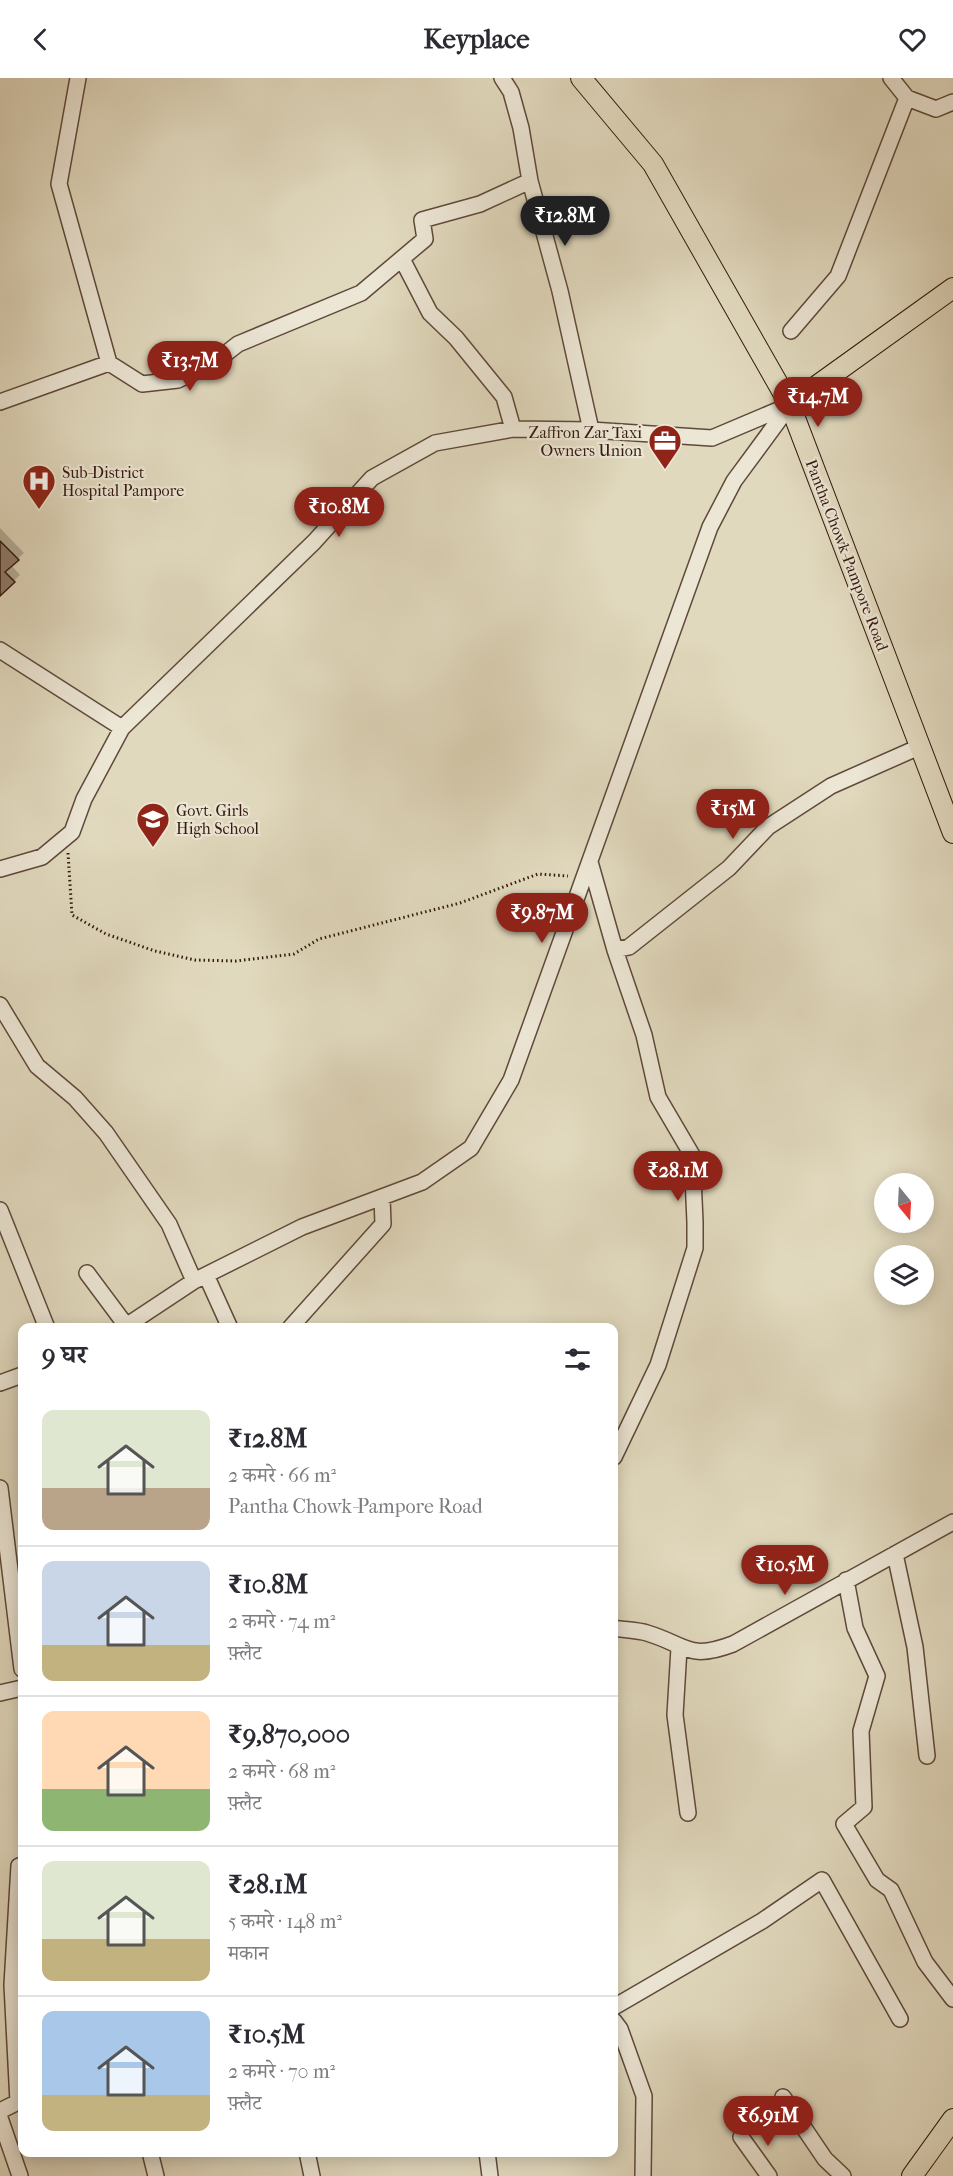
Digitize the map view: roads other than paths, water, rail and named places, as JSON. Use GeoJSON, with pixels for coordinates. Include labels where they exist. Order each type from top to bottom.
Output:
{"type":"FeatureCollection","features":[{"type":"Feature","properties":{"kind":"main road","name":"Pantha Chowk-Pampore Road"},"geometry":{"type":"LineString","coordinates":[[581,78],[653,164],[790,405],[953,833]]}},
{"type":"Feature","properties":{"kind":"main road"},"geometry":{"type":"LineString","coordinates":[[790,405],[953,288]]}},
{"type":"Feature","properties":{"kind":"main road"},"geometry":{"type":"LineString","coordinates":[[912,2176],[953,2119]]}},
{"type":"Feature","properties":{"kind":"street"},"geometry":{"type":"LineString","coordinates":[[78,78],[59,184],[109,363],[142,384],[178,380],[215,362],[238,344],[361,293],[425,239],[422,220],[480,204],[530,181]]}},
{"type":"Feature","properties":{"kind":"street"},"geometry":{"type":"LineString","coordinates":[[502,78],[511,92],[521,128],[530,181],[560,291],[591,430]]}},
{"type":"Feature","properties":{"kind":"street"},"geometry":{"type":"LineString","coordinates":[[891,78],[907,98],[936,109],[953,102]]}},
{"type":"Feature","properties":{"kind":"street"},"geometry":{"type":"LineString","coordinates":[[791,331],[838,276],[907,98]]}},
{"type":"Feature","properties":{"kind":"street"},"geometry":{"type":"LineString","coordinates":[[402,259],[430,313],[456,338],[504,397],[513,429]]}},
{"type":"Feature","properties":{"kind":"street"},"geometry":{"type":"LineString","coordinates":[[0,402],[109,363]]}},
{"type":"Feature","properties":{"kind":"street"},"geometry":{"type":"LineString","coordinates":[[0,869],[42,857],[72,832],[84,799],[122,728],[314,542],[372,478],[435,443],[513,429],[591,430],[712,438],[790,405]]}},
{"type":"Feature","properties":{"kind":"street"},"geometry":{"type":"LineString","coordinates":[[132,1323],[200,1278],[302,1227],[422,1182],[471,1148],[511,1080],[710,527],[734,481],[790,405]]}},
{"type":"Feature","properties":{"kind":"street"},"geometry":{"type":"LineString","coordinates":[[0,650],[122,728]]}},
{"type":"Feature","properties":{"kind":"street"},"geometry":{"type":"LineString","coordinates":[[615,950],[629,947],[729,868],[768,827],[831,786],[919,747]]}},
{"type":"Feature","properties":{"kind":"street"},"geometry":{"type":"LineString","coordinates":[[588,869],[644,1035],[658,1097],[692,1155],[695,1248],[657,1365],[618,1448]]}},
{"type":"Feature","properties":{"kind":"street"},"geometry":{"type":"LineString","coordinates":[[0,1005],[37,1066],[75,1098],[106,1133],[169,1224],[227,1323]]}},
{"type":"Feature","properties":{"kind":"street"},"geometry":{"type":"LineString","coordinates":[[294,1323],[383,1224],[382,1197]]}},
{"type":"Feature","properties":{"kind":"street"},"geometry":{"type":"LineString","coordinates":[[0,1210],[45,1323]]}},
{"type":"Feature","properties":{"kind":"street"},"geometry":{"type":"LineString","coordinates":[[87,1273],[122,1323]]}},
{"type":"Feature","properties":{"kind":"street"},"geometry":{"type":"LineString","coordinates":[[0,1383],[18,1376]]}},
{"type":"Feature","properties":{"kind":"street"},"geometry":{"type":"LineString","coordinates":[[0,1488],[18,1599]]}},
{"type":"Feature","properties":{"kind":"street"},"geometry":{"type":"LineString","coordinates":[[618,1629],[647,1633],[678,1648],[709,1653],[733,1644],[953,1522]]}},
{"type":"Feature","properties":{"kind":"street"},"geometry":{"type":"LineString","coordinates":[[895,1554],[915,1647],[927,1756]]}},
{"type":"Feature","properties":{"kind":"street"},"geometry":{"type":"LineString","coordinates":[[846,1580],[855,1628],[877,1676],[861,1731],[864,1807],[844,1824],[877,1880],[891,1890],[925,1962],[953,1999]]}},
{"type":"Feature","properties":{"kind":"street"},"geometry":{"type":"LineString","coordinates":[[678,1648],[675,1715],[687,1813]]}},
{"type":"Feature","properties":{"kind":"street"},"geometry":{"type":"LineString","coordinates":[[0,1693],[18,1689]]}},
{"type":"Feature","properties":{"kind":"street"},"geometry":{"type":"LineString","coordinates":[[618,2005],[762,1921],[822,1880],[900,2019]]}},
{"type":"Feature","properties":{"kind":"street"},"geometry":{"type":"LineString","coordinates":[[0,2112],[18,2102],[12,1985],[18,1883]]}},
{"type":"Feature","properties":{"kind":"street"},"geometry":{"type":"LineString","coordinates":[[618,2026],[644,2096],[643,2176]]}},
{"type":"Feature","properties":{"kind":"street"},"geometry":{"type":"LineString","coordinates":[[783,2097],[825,2159],[843,2176]]}},
{"type":"Feature","properties":{"kind":"street"},"geometry":{"type":"LineString","coordinates":[[0,2118],[20,2176]]}},
{"type":"Feature","properties":{"kind":"street"},"geometry":{"type":"LineString","coordinates":[[741,2137],[769,2176]]}},
{"type":"Feature","properties":{"kind":"street"},"geometry":{"type":"LineString","coordinates":[[151,2157],[156,2176]]}},
{"type":"Feature","properties":{"kind":"street"},"geometry":{"type":"LineString","coordinates":[[309,2157],[312,2176]]}},
{"type":"Feature","properties":{"kind":"street"},"geometry":{"type":"LineString","coordinates":[[488,2157],[490,2176]]}},
{"type":"Feature","properties":{"kind":"place","name":"Zaffron Zar Taxi Owners Union"},"geometry":{"type":"Point","coordinates":[665,470]}},
{"type":"Feature","properties":{"kind":"place","name":"Sub-District Hospital Pampore"},"geometry":{"type":"Point","coordinates":[39,510]}},
{"type":"Feature","properties":{"kind":"place","name":"Govt. Girls High School"},"geometry":{"type":"Point","coordinates":[153,848]}}]}
